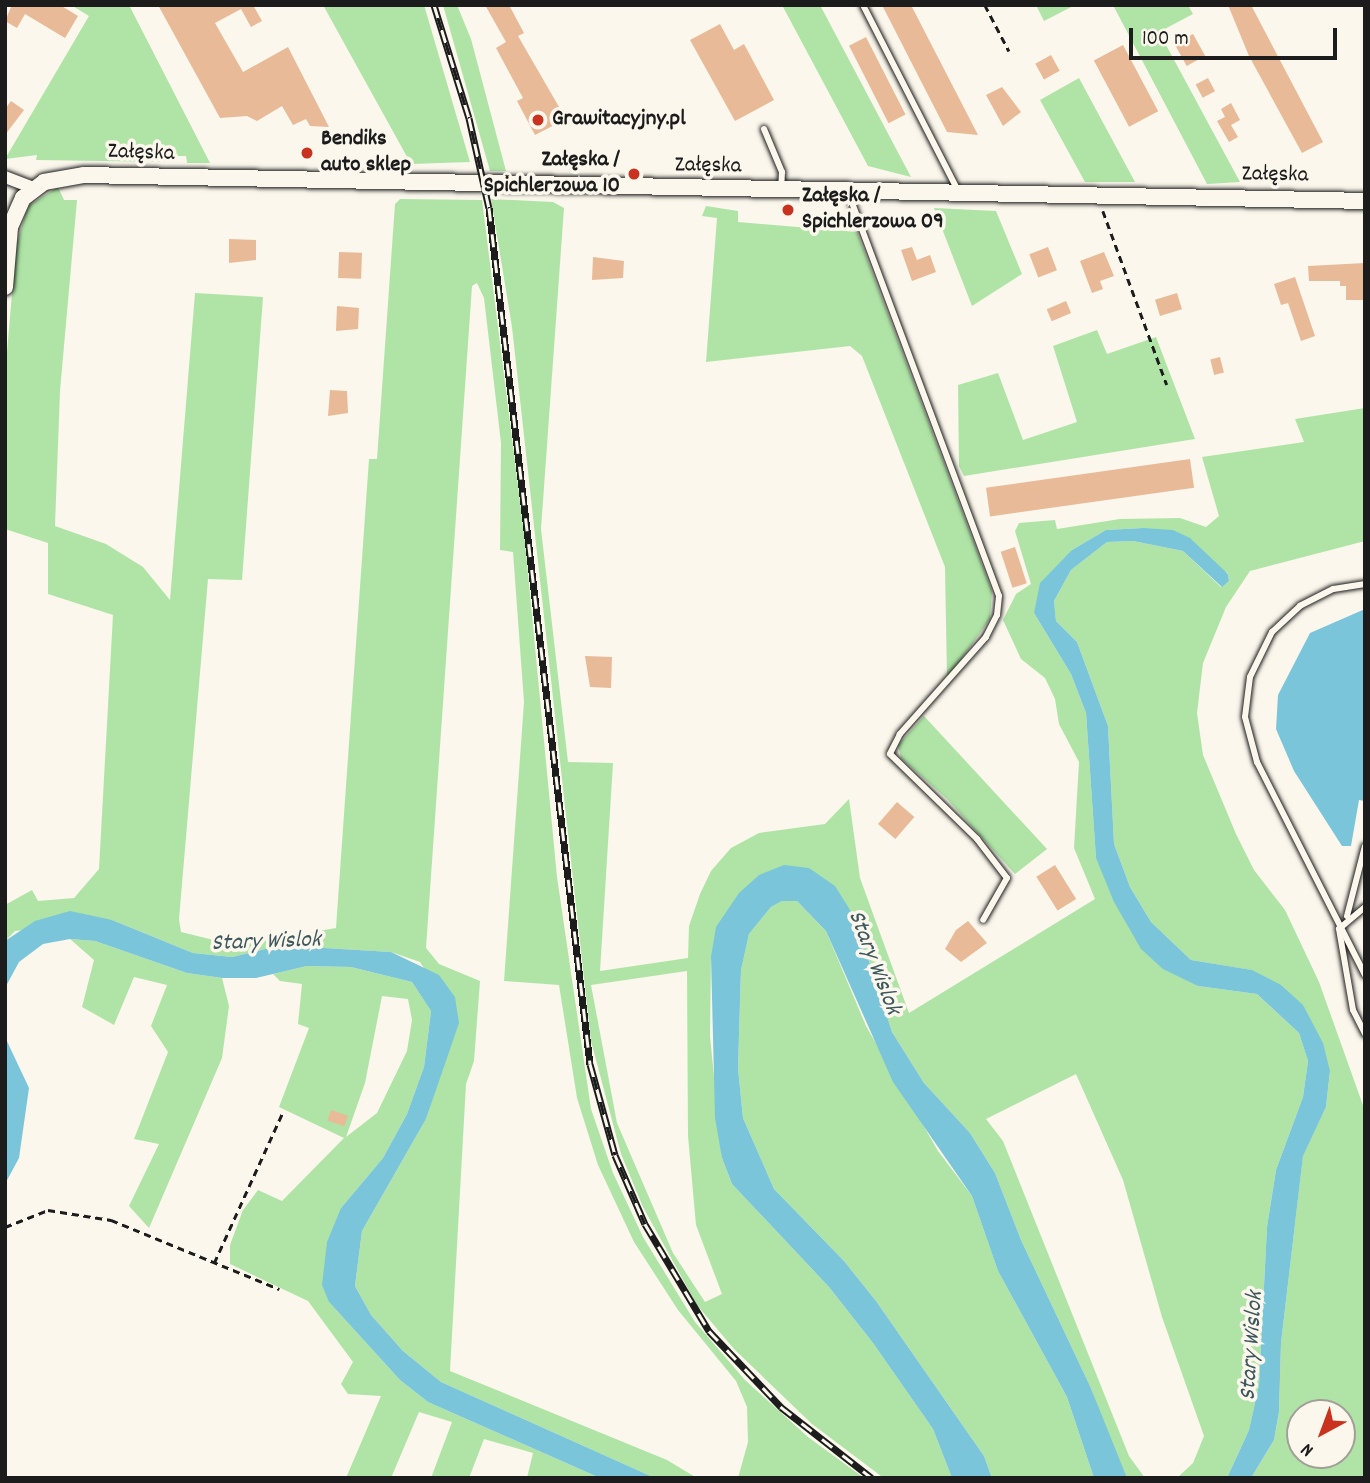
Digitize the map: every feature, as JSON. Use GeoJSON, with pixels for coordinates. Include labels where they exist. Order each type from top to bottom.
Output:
{"type":"FeatureCollection","features":[{"type":"Feature","properties":{"kind":"street","name":"Załęska"},"geometry":{"type":"LineString","coordinates":[[33,188],[60,177],[85,175],[1365,201]]}},
{"type":"Feature","properties":{"kind":"street"},"geometry":{"type":"LineString","coordinates":[[5,177],[33,188],[10,227],[5,287]]}},
{"type":"Feature","properties":{"kind":"lane"},"geometry":{"type":"LineString","coordinates":[[863,5],[959,193]]}},
{"type":"Feature","properties":{"kind":"lane"},"geometry":{"type":"LineString","coordinates":[[764,129],[782,172],[780,191]]}},
{"type":"Feature","properties":{"kind":"lane"},"geometry":{"type":"LineString","coordinates":[[848,192],[999,596],[997,615],[980,645],[900,734],[890,754],[976,839],[1007,878],[983,920]]}},
{"type":"Feature","properties":{"kind":"lane"},"geometry":{"type":"LineString","coordinates":[[1365,584],[1333,589],[1300,606],[1272,632],[1250,677],[1245,717],[1257,762],[1339,929],[1365,975]]}},
{"type":"Feature","properties":{"kind":"lane"},"geometry":{"type":"LineString","coordinates":[[1346,919],[1365,846]]}},
{"type":"Feature","properties":{"kind":"lane"},"geometry":{"type":"LineString","coordinates":[[1365,901],[1339,929],[1353,1010],[1365,1034]]}},
{"type":"Feature","properties":{"kind":"path"},"geometry":{"type":"LineString","coordinates":[[985,5],[1009,51]]}},
{"type":"Feature","properties":{"kind":"path"},"geometry":{"type":"LineString","coordinates":[[1097,196],[1167,385]]}},
{"type":"Feature","properties":{"kind":"path"},"geometry":{"type":"LineString","coordinates":[[214,1263],[282,1114]]}},
{"type":"Feature","properties":{"kind":"path"},"geometry":{"type":"LineString","coordinates":[[5,1227],[48,1210],[110,1220],[279,1289]]}},
{"type":"Feature","properties":{"kind":"green space"},"geometry":{"type":"Polygon","coordinates":[[[71,5],[129,5],[210,163],[187,163],[186,156],[175,156],[174,162],[36,160],[37,155],[5,159],[89,16],[71,5]]]}},
{"type":"Feature","properties":{"kind":"green space"},"geometry":{"type":"Polygon","coordinates":[[[323,5],[424,5],[470,162],[411,164],[323,5]]]}},
{"type":"Feature","properties":{"kind":"green space"},"geometry":{"type":"Polygon","coordinates":[[[443,5],[457,5],[471,39],[506,171],[490,171],[443,5]]]}},
{"type":"Feature","properties":{"kind":"green space"},"geometry":{"type":"Polygon","coordinates":[[[782,5],[820,5],[911,177],[868,166],[782,5]]]}},
{"type":"Feature","properties":{"kind":"green space"},"geometry":{"type":"Polygon","coordinates":[[[1036,5],[1075,5],[1044,21],[1036,5]]]}},
{"type":"Feature","properties":{"kind":"green space"},"geometry":{"type":"Polygon","coordinates":[[[1113,5],[1188,5],[1193,14],[1159,32],[1240,182],[1207,184],[1113,5]]]}},
{"type":"Feature","properties":{"kind":"green space"},"geometry":{"type":"Polygon","coordinates":[[[1079,78],[1135,182],[1085,182],[1040,100],[1079,78]]]}},
{"type":"Feature","properties":{"kind":"green space"},"geometry":{"type":"Polygon","coordinates":[[[58,187],[64,200],[77,200],[60,391],[55,526],[106,544],[143,567],[170,600],[195,293],[263,297],[242,580],[208,579],[179,919],[181,932],[234,945],[336,928],[369,459],[377,459],[395,204],[400,199],[482,200],[525,542],[557,877],[591,1109],[613,1173],[643,1237],[695,1322],[745,1380],[808,1437],[864,1478],[738,1478],[748,1442],[747,1407],[736,1381],[678,1310],[634,1242],[598,1165],[577,1098],[559,985],[504,981],[524,702],[513,552],[500,550],[501,443],[484,298],[477,283],[472,286],[426,948],[439,964],[480,981],[474,1061],[466,1084],[450,1371],[667,1460],[697,1478],[655,1478],[441,1382],[403,1351],[371,1315],[355,1286],[362,1231],[426,1119],[458,1020],[420,962],[391,952],[308,947],[265,949],[232,957],[193,953],[112,920],[15,931],[5,941],[5,905],[32,890],[38,901],[74,898],[99,869],[113,615],[48,594],[48,543],[5,529],[5,376],[16,246],[28,206],[58,187]]]}},
{"type":"Feature","properties":{"kind":"green space"},"geometry":{"type":"Polygon","coordinates":[[[491,199],[553,202],[564,208],[541,529],[568,762],[613,763],[600,971],[688,958],[689,926],[700,894],[711,871],[731,848],[759,833],[825,824],[849,799],[860,878],[909,1013],[1095,899],[1074,848],[1079,762],[1059,724],[1055,699],[1045,678],[1021,659],[1003,620],[1016,594],[1031,584],[1015,531],[1019,523],[1055,520],[1057,529],[1120,519],[1180,518],[1206,527],[1219,516],[1202,457],[1304,442],[1295,419],[1365,408],[1365,541],[1250,571],[1226,607],[1203,663],[1197,713],[1203,755],[1236,834],[1254,870],[1285,910],[1319,982],[1365,1111],[1365,1478],[1251,1478],[1274,1440],[1279,1412],[1281,1343],[1303,1155],[1326,1107],[1330,1071],[1251,970],[1191,960],[1151,922],[1130,887],[1114,844],[1108,726],[1077,642],[1056,621],[1054,601],[1071,570],[1107,542],[1133,541],[1183,551],[1221,587],[1229,581],[1228,573],[1143,528],[1106,530],[1072,550],[1034,613],[1071,674],[1086,713],[1096,858],[1198,986],[1257,994],[1299,1033],[1308,1061],[1303,1097],[1276,1170],[1267,1227],[1259,1385],[1249,1430],[1227,1478],[1177,1478],[1193,1463],[1204,1436],[1162,1317],[1123,1180],[1076,1074],[986,1119],[1003,1141],[1129,1456],[1145,1478],[1127,1478],[1121,1468],[1090,1386],[1021,1240],[995,1173],[970,1133],[924,1083],[892,1032],[855,918],[809,868],[711,957],[710,1036],[722,1158],[732,1184],[829,1287],[873,1343],[933,1429],[952,1478],[881,1476],[812,1424],[734,1349],[697,1305],[643,1207],[621,1154],[591,1041],[512,327],[491,199]],[[687,971],[591,985],[617,1123],[673,1253],[705,1302],[722,1294],[696,1225],[688,1136],[687,971]]]}},
{"type":"Feature","properties":{"kind":"green space"},"geometry":{"type":"Polygon","coordinates":[[[706,206],[738,211],[738,222],[857,232],[992,591],[990,619],[947,679],[945,567],[862,356],[850,346],[706,362],[717,218],[702,216],[706,206]]]}},
{"type":"Feature","properties":{"kind":"green space"},"geometry":{"type":"Polygon","coordinates":[[[934,208],[996,211],[1022,274],[972,306],[934,208]]]}},
{"type":"Feature","properties":{"kind":"green space"},"geometry":{"type":"Polygon","coordinates":[[[1097,330],[1107,354],[1156,337],[1195,439],[964,476],[959,466],[958,385],[998,373],[1023,440],[1077,422],[1053,346],[1097,330]]]}},
{"type":"Feature","properties":{"kind":"green space"},"geometry":{"type":"Polygon","coordinates":[[[924,716],[1047,849],[1015,874],[947,799],[901,758],[898,745],[924,716]]]}},
{"type":"Feature","properties":{"kind":"green space"},"geometry":{"type":"Polygon","coordinates":[[[782,901],[797,901],[826,931],[866,1026],[938,1151],[972,1196],[998,1271],[1067,1397],[1094,1478],[992,1478],[984,1456],[876,1301],[844,1261],[774,1189],[743,1118],[738,1068],[741,970],[749,934],[771,907],[782,901]]]}},
{"type":"Feature","properties":{"kind":"green space"},"geometry":{"type":"Polygon","coordinates":[[[70,939],[95,941],[187,973],[222,978],[229,1006],[222,1058],[149,1228],[129,1206],[159,1144],[134,1139],[168,1052],[151,1026],[167,985],[134,977],[114,1025],[82,1007],[94,960],[70,939]]]}},
{"type":"Feature","properties":{"kind":"green space"},"geometry":{"type":"Polygon","coordinates":[[[307,966],[351,967],[412,982],[431,1011],[424,1067],[407,1114],[383,1158],[341,1208],[329,1302],[400,1380],[428,1402],[600,1478],[527,1478],[533,1453],[484,1439],[469,1478],[431,1478],[452,1422],[419,1412],[391,1478],[346,1478],[381,1396],[348,1394],[341,1384],[353,1362],[308,1301],[230,1264],[230,1245],[243,1210],[258,1190],[282,1201],[344,1138],[279,1107],[309,1028],[298,1024],[302,984],[280,981],[273,974],[307,966]],[[382,996],[365,1083],[346,1137],[377,1113],[407,1051],[412,1020],[408,999],[382,996]]]}},
{"type":"Feature","properties":{"kind":"water"},"geometry":{"type":"Polygon","coordinates":[[[1106,530],[1173,530],[1190,538],[1228,574],[1229,581],[1222,587],[1183,551],[1133,541],[1107,542],[1071,570],[1054,601],[1056,621],[1077,642],[1108,726],[1114,844],[1130,887],[1151,922],[1191,960],[1252,970],[1281,985],[1303,1005],[1323,1043],[1330,1071],[1326,1107],[1303,1156],[1281,1343],[1279,1412],[1274,1440],[1251,1478],[1227,1478],[1249,1430],[1259,1385],[1267,1227],[1276,1170],[1303,1097],[1308,1061],[1299,1033],[1257,994],[1198,986],[1163,969],[1141,949],[1114,902],[1096,858],[1086,713],[1071,674],[1034,613],[1040,583],[1072,550],[1106,530]]]}},
{"type":"Feature","properties":{"kind":"water"},"geometry":{"type":"Polygon","coordinates":[[[1365,609],[1365,801],[1359,800],[1351,846],[1342,846],[1294,771],[1276,729],[1278,695],[1310,633],[1365,609]]]}},
{"type":"Feature","properties":{"kind":"water"},"geometry":{"type":"Polygon","coordinates":[[[784,865],[809,868],[835,886],[855,918],[892,1032],[924,1083],[970,1133],[995,1173],[1021,1240],[1090,1386],[1127,1478],[1094,1478],[1067,1397],[998,1271],[972,1196],[893,1082],[826,931],[797,901],[782,901],[771,907],[749,934],[741,970],[738,1068],[743,1118],[774,1189],[844,1261],[876,1301],[984,1456],[992,1478],[952,1478],[933,1429],[873,1343],[829,1287],[732,1184],[722,1158],[715,1118],[711,957],[716,927],[739,893],[759,875],[784,865]]]}},
{"type":"Feature","properties":{"kind":"water"},"geometry":{"type":"Polygon","coordinates":[[[70,911],[112,920],[193,953],[232,957],[265,949],[308,947],[391,952],[439,975],[455,997],[459,1023],[426,1119],[362,1231],[355,1286],[371,1315],[403,1351],[441,1382],[655,1478],[600,1478],[428,1402],[400,1380],[329,1302],[322,1285],[327,1242],[341,1208],[383,1158],[407,1114],[424,1067],[431,1011],[412,982],[351,967],[307,966],[256,978],[222,978],[187,973],[95,941],[70,939],[43,944],[19,962],[5,988],[5,941],[35,921],[70,911]]]}},
{"type":"Feature","properties":{"kind":"water"},"geometry":{"type":"Polygon","coordinates":[[[5,1037],[29,1088],[19,1158],[5,1184],[5,1037]]]}},
{"type":"Feature","properties":{"kind":"building"},"geometry":{"type":"Polygon","coordinates":[[[12,5],[60,5],[78,16],[65,38],[25,14],[17,28],[5,21],[12,5]]]}},
{"type":"Feature","properties":{"kind":"building"},"geometry":{"type":"Polygon","coordinates":[[[158,5],[253,5],[262,21],[251,27],[241,9],[215,23],[243,72],[288,47],[329,127],[310,126],[306,119],[293,125],[282,106],[257,121],[247,116],[220,118],[158,5]]]}},
{"type":"Feature","properties":{"kind":"building"},"geometry":{"type":"Polygon","coordinates":[[[485,5],[509,5],[524,33],[518,36],[566,119],[535,135],[517,101],[523,98],[496,48],[506,42],[485,5]]]}},
{"type":"Feature","properties":{"kind":"building"},"geometry":{"type":"Polygon","coordinates":[[[882,5],[911,5],[978,135],[947,132],[882,5]]]}},
{"type":"Feature","properties":{"kind":"building"},"geometry":{"type":"Polygon","coordinates":[[[1228,5],[1251,5],[1323,142],[1302,153],[1249,56],[1228,5]]]}},
{"type":"Feature","properties":{"kind":"building"},"geometry":{"type":"Polygon","coordinates":[[[720,24],[734,50],[744,44],[774,100],[735,121],[690,40],[720,24]]]}},
{"type":"Feature","properties":{"kind":"building"},"geometry":{"type":"Polygon","coordinates":[[[1193,34],[1205,56],[1187,66],[1175,44],[1193,34]]]}},
{"type":"Feature","properties":{"kind":"building"},"geometry":{"type":"Polygon","coordinates":[[[866,37],[905,115],[889,123],[849,46],[866,37]]]}},
{"type":"Feature","properties":{"kind":"building"},"geometry":{"type":"Polygon","coordinates":[[[1123,45],[1158,111],[1129,127],[1094,60],[1123,45]]]}},
{"type":"Feature","properties":{"kind":"building"},"geometry":{"type":"Polygon","coordinates":[[[1051,55],[1060,71],[1044,79],[1035,64],[1051,55]]]}},
{"type":"Feature","properties":{"kind":"building"},"geometry":{"type":"Polygon","coordinates":[[[1208,78],[1215,91],[1203,98],[1196,85],[1208,78]]]}},
{"type":"Feature","properties":{"kind":"building"},"geometry":{"type":"Polygon","coordinates":[[[1002,87],[1021,112],[1003,126],[986,95],[1002,87]]]}},
{"type":"Feature","properties":{"kind":"building"},"geometry":{"type":"Polygon","coordinates":[[[11,101],[24,110],[5,135],[5,109],[11,101]]]}},
{"type":"Feature","properties":{"kind":"building"},"geometry":{"type":"Polygon","coordinates":[[[1231,103],[1240,120],[1231,125],[1238,137],[1229,142],[1217,121],[1225,117],[1221,109],[1231,103]]]}},
{"type":"Feature","properties":{"kind":"building"},"geometry":{"type":"Polygon","coordinates":[[[229,239],[256,240],[256,260],[229,263],[229,239]]]}},
{"type":"Feature","properties":{"kind":"building"},"geometry":{"type":"Polygon","coordinates":[[[912,247],[917,260],[930,255],[936,272],[912,281],[901,250],[912,247]]]}},
{"type":"Feature","properties":{"kind":"building"},"geometry":{"type":"Polygon","coordinates":[[[1048,247],[1057,270],[1038,278],[1029,254],[1048,247]]]}},
{"type":"Feature","properties":{"kind":"building"},"geometry":{"type":"Polygon","coordinates":[[[339,252],[362,253],[361,279],[338,278],[339,252]]]}},
{"type":"Feature","properties":{"kind":"building"},"geometry":{"type":"Polygon","coordinates":[[[1104,252],[1114,276],[1100,281],[1103,289],[1092,293],[1080,261],[1104,252]]]}},
{"type":"Feature","properties":{"kind":"building"},"geometry":{"type":"Polygon","coordinates":[[[593,257],[624,261],[623,278],[592,280],[593,257]]]}},
{"type":"Feature","properties":{"kind":"building"},"geometry":{"type":"Polygon","coordinates":[[[1365,263],[1363,300],[1346,300],[1346,286],[1340,286],[1340,281],[1309,281],[1308,266],[1365,263]]]}},
{"type":"Feature","properties":{"kind":"building"},"geometry":{"type":"Polygon","coordinates":[[[1295,277],[1315,336],[1301,341],[1288,303],[1281,305],[1274,284],[1295,277]]]}},
{"type":"Feature","properties":{"kind":"building"},"geometry":{"type":"Polygon","coordinates":[[[1177,293],[1182,309],[1160,316],[1155,300],[1177,293]]]}},
{"type":"Feature","properties":{"kind":"building"},"geometry":{"type":"Polygon","coordinates":[[[1066,301],[1071,313],[1052,321],[1047,309],[1066,301]]]}},
{"type":"Feature","properties":{"kind":"building"},"geometry":{"type":"Polygon","coordinates":[[[337,306],[359,308],[358,329],[336,331],[337,306]]]}},
{"type":"Feature","properties":{"kind":"building"},"geometry":{"type":"Polygon","coordinates":[[[1220,357],[1224,373],[1214,375],[1210,359],[1220,357]]]}},
{"type":"Feature","properties":{"kind":"building"},"geometry":{"type":"Polygon","coordinates":[[[330,390],[347,391],[348,413],[328,416],[330,390]]]}},
{"type":"Feature","properties":{"kind":"building"},"geometry":{"type":"Polygon","coordinates":[[[1190,459],[1194,488],[990,516],[986,488],[1190,459]]]}},
{"type":"Feature","properties":{"kind":"building"},"geometry":{"type":"Polygon","coordinates":[[[1015,547],[1027,583],[1012,588],[1001,552],[1015,547]]]}},
{"type":"Feature","properties":{"kind":"building"},"geometry":{"type":"Polygon","coordinates":[[[585,656],[612,657],[611,688],[590,687],[585,656]]]}},
{"type":"Feature","properties":{"kind":"building"},"geometry":{"type":"Polygon","coordinates":[[[897,802],[914,817],[895,839],[878,824],[897,802]]]}},
{"type":"Feature","properties":{"kind":"building"},"geometry":{"type":"Polygon","coordinates":[[[1055,865],[1076,899],[1058,911],[1036,877],[1055,865]]]}},
{"type":"Feature","properties":{"kind":"building"},"geometry":{"type":"Polygon","coordinates":[[[968,921],[987,943],[961,962],[945,949],[956,930],[968,921]]]}},
{"type":"Feature","properties":{"kind":"building"},"geometry":{"type":"Polygon","coordinates":[[[331,1110],[348,1116],[344,1126],[327,1120],[331,1110]]]}},
{"type":"Feature","properties":{"kind":"railway"},"geometry":{"type":"LineString","coordinates":[[434,5],[469,118],[489,208],[590,1064],[615,1155],[645,1224],[709,1331],[781,1407],[872,1478]]}},
{"type":"Feature","properties":{"kind":"place","name":"Grawitacyjny.pl"},"geometry":{"type":"Point","coordinates":[538,120]}},
{"type":"Feature","properties":{"kind":"place","name":"Bendiks auto sklep"},"geometry":{"type":"Point","coordinates":[307,153]}},
{"type":"Feature","properties":{"kind":"place","name":"Załęska / Spichlerzowa 10"},"geometry":{"type":"Point","coordinates":[634,174]}},
{"type":"Feature","properties":{"kind":"place","name":"Załęska / Spichlerzowa 09"},"geometry":{"type":"Point","coordinates":[788,210]}},
{"type":"Feature","properties":{"kind":"water label","name":"Stary Wislok"},"geometry":{"type":"Point","coordinates":[266,943]}},
{"type":"Feature","properties":{"kind":"water label","name":"Stary Wislok"},"geometry":{"type":"Point","coordinates":[873,963]}},
{"type":"Feature","properties":{"kind":"water label","name":"Stary Wislok"},"geometry":{"type":"Point","coordinates":[1253,1346]}}]}
